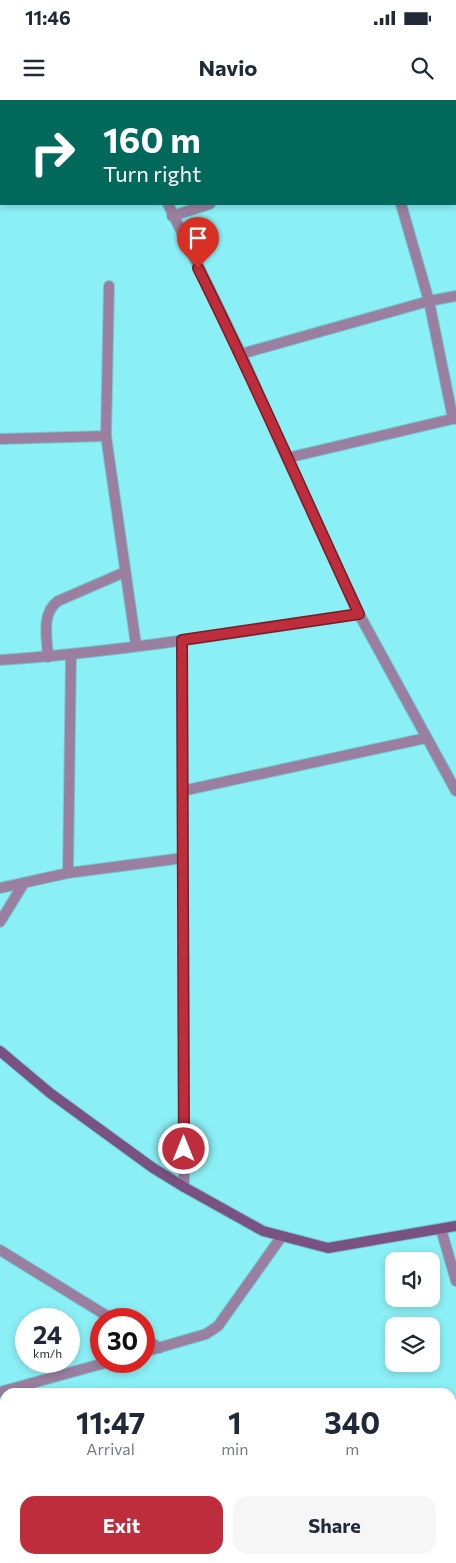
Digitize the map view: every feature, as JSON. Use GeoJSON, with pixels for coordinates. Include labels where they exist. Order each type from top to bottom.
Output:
{"type":"FeatureCollection","features":[{"type":"Feature","properties":{"kind":"main road"},"geometry":{"type":"LineString","coordinates":[[0,1052],[58,1098],[153,1168],[263,1231],[328,1248],[456,1226]]}},
{"type":"Feature","properties":{"kind":"street"},"geometry":{"type":"LineString","coordinates":[[168,205],[172,216],[241,354],[359,614],[456,791]]}},
{"type":"Feature","properties":{"kind":"street"},"geometry":{"type":"LineString","coordinates":[[172,216],[207,205]]}},
{"type":"Feature","properties":{"kind":"street"},"geometry":{"type":"LineString","coordinates":[[287,458],[454,418],[429,301],[401,205]]}},
{"type":"Feature","properties":{"kind":"street"},"geometry":{"type":"LineString","coordinates":[[108,286],[106,436],[136,645]]}},
{"type":"Feature","properties":{"kind":"street"},"geometry":{"type":"LineString","coordinates":[[241,354],[429,301],[456,296]]}},
{"type":"Feature","properties":{"kind":"street"},"geometry":{"type":"LineString","coordinates":[[0,439],[106,436]]}},
{"type":"Feature","properties":{"kind":"street"},"geometry":{"type":"LineString","coordinates":[[48,657],[47,617],[52,605],[125,572]]}},
{"type":"Feature","properties":{"kind":"street"},"geometry":{"type":"LineString","coordinates":[[0,660],[48,657],[182,640],[359,614]]}},
{"type":"Feature","properties":{"kind":"street"},"geometry":{"type":"LineString","coordinates":[[182,640],[184,1187]]}},
{"type":"Feature","properties":{"kind":"street"},"geometry":{"type":"LineString","coordinates":[[68,874],[70,654]]}},
{"type":"Feature","properties":{"kind":"street"},"geometry":{"type":"LineString","coordinates":[[182,791],[426,738]]}},
{"type":"Feature","properties":{"kind":"street"},"geometry":{"type":"LineString","coordinates":[[0,888],[68,874],[182,858]]}},
{"type":"Feature","properties":{"kind":"street"},"geometry":{"type":"LineString","coordinates":[[0,922],[24,883]]}},
{"type":"Feature","properties":{"kind":"street"},"geometry":{"type":"LineString","coordinates":[[441,1229],[456,1282]]}},
{"type":"Feature","properties":{"kind":"street"},"geometry":{"type":"LineString","coordinates":[[155,1349],[206,1334],[218,1326],[282,1236]]}},
{"type":"Feature","properties":{"kind":"street"},"geometry":{"type":"LineString","coordinates":[[0,1250],[94,1308]]}},
{"type":"Feature","properties":{"kind":"street"},"geometry":{"type":"LineString","coordinates":[[155,1345],[159,1348]]}},
{"type":"Feature","properties":{"kind":"street"},"geometry":{"type":"LineString","coordinates":[[14,1388],[90,1367]]}},
{"type":"Feature","properties":{"kind":"route"},"geometry":{"type":"LineString","coordinates":[[184,1149],[182,640],[359,614],[241,354],[198,268]]}}]}
